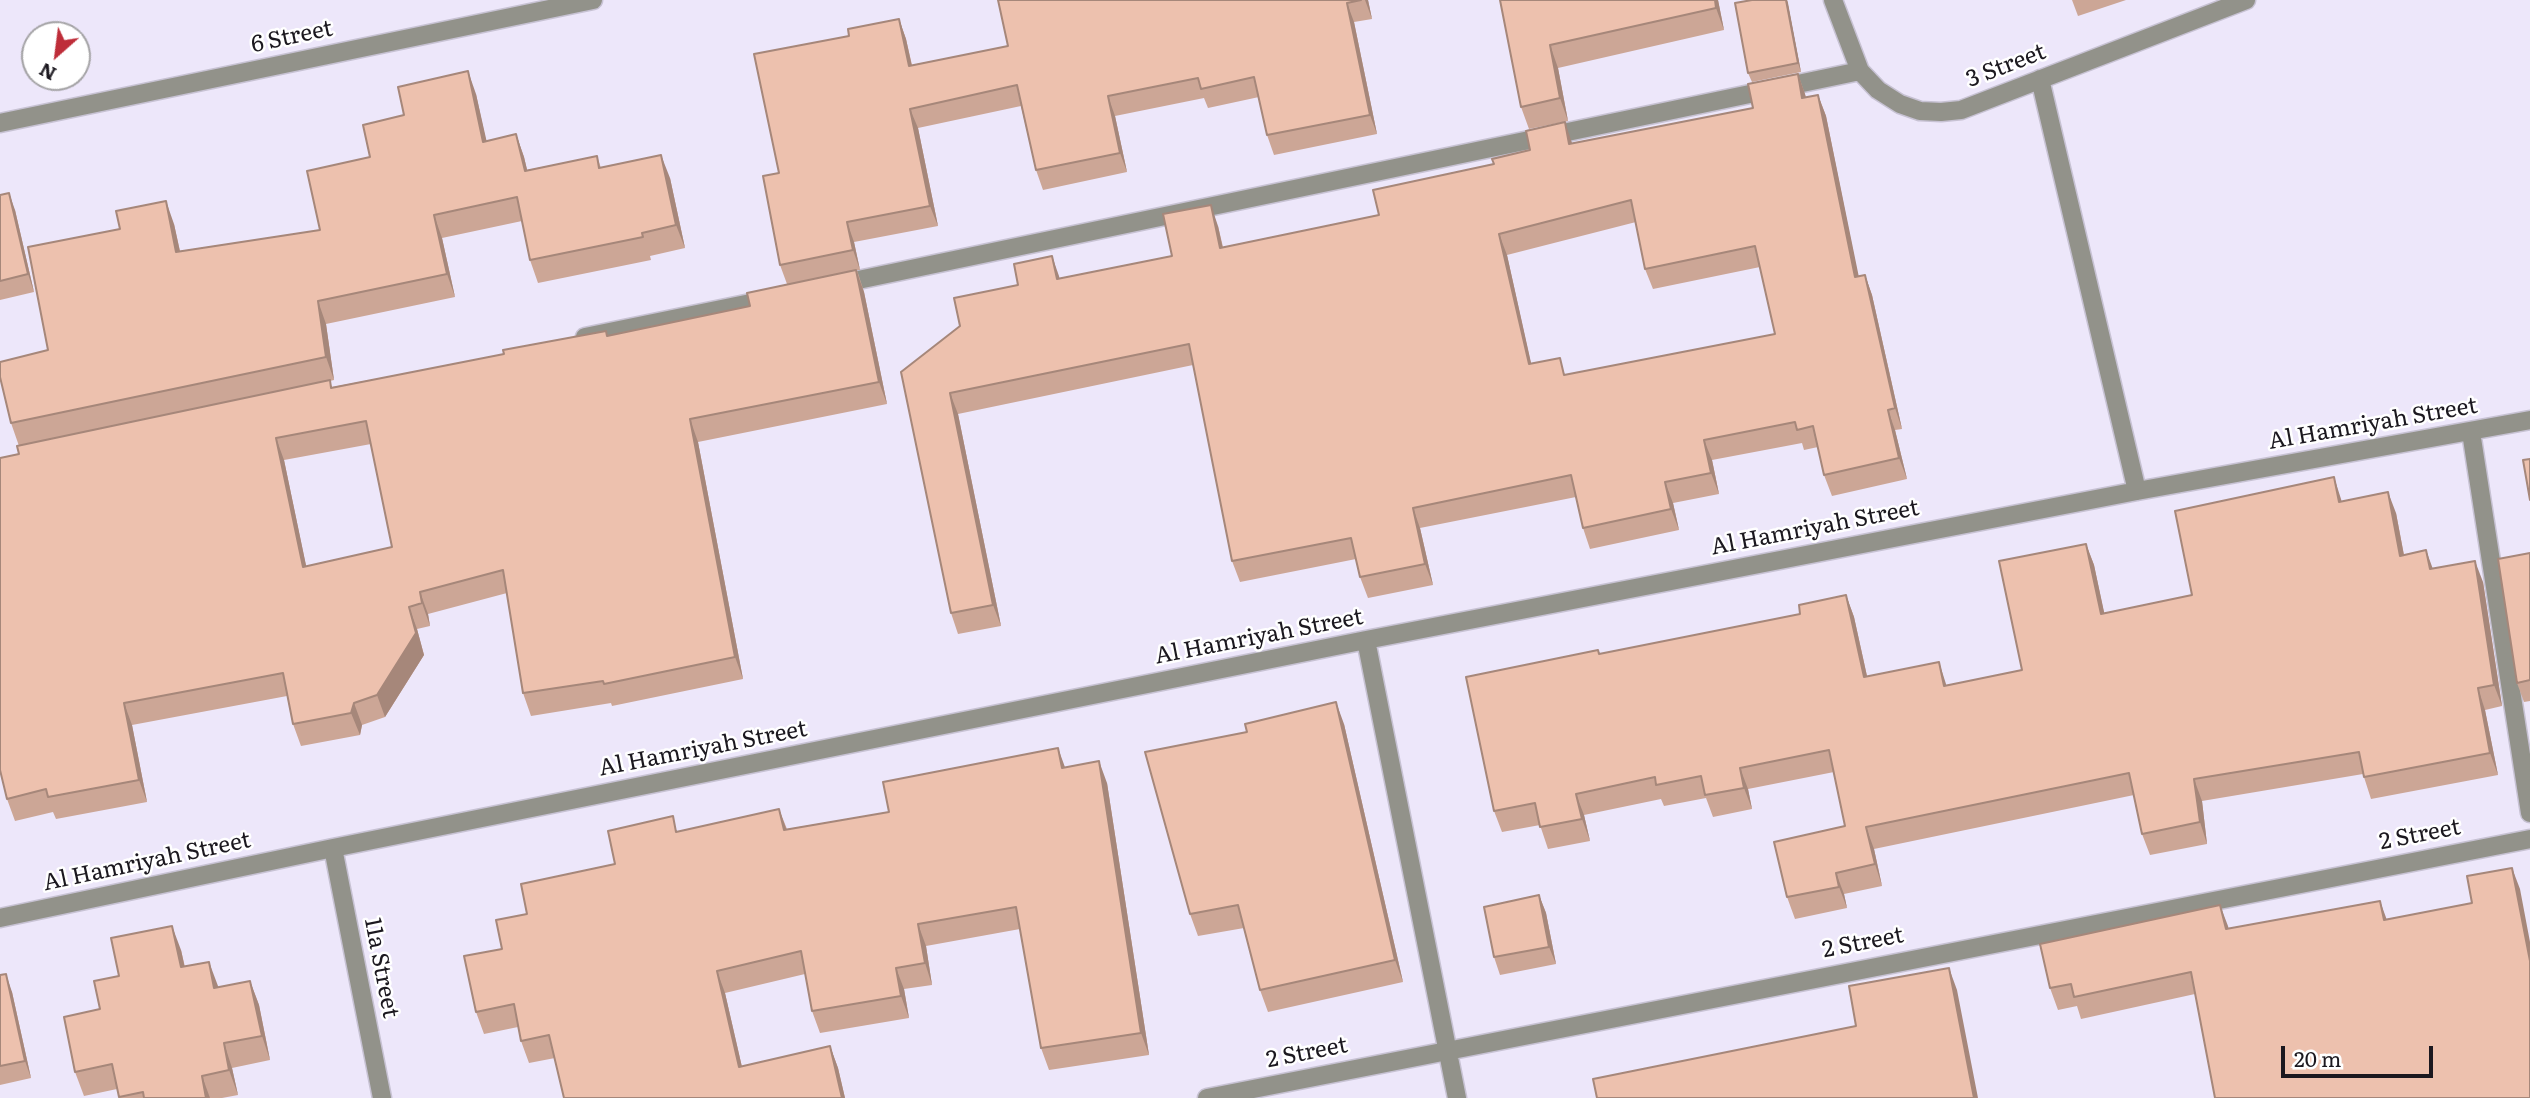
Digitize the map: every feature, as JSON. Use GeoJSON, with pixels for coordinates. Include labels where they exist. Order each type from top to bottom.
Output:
{"type":"FeatureCollection","features":[{"type":"Feature","properties":{"kind":"street","name":"6 Street"},"geometry":{"type":"LineString","coordinates":[[0,123],[593,0]]}},
{"type":"Feature","properties":{"kind":"street","name":"3 Street"},"geometry":{"type":"LineString","coordinates":[[1833,0],[1860,71],[1878,90],[1900,104],[1920,111],[1941,113],[1961,110],[2246,0]]}},
{"type":"Feature","properties":{"kind":"street"},"geometry":{"type":"LineString","coordinates":[[819,288],[1860,71]]}},
{"type":"Feature","properties":{"kind":"street"},"geometry":{"type":"LineString","coordinates":[[2040,79],[2137,491]]}},
{"type":"Feature","properties":{"kind":"street"},"geometry":{"type":"LineString","coordinates":[[563,342],[792,294]]}},
{"type":"Feature","properties":{"kind":"street","name":"Al Hamriyah Street"},"geometry":{"type":"LineString","coordinates":[[0,918],[332,848],[1366,640],[2137,491],[2530,420]]}},
{"type":"Feature","properties":{"kind":"street"},"geometry":{"type":"LineString","coordinates":[[2471,432],[2530,813]]}},
{"type":"Feature","properties":{"kind":"street"},"geometry":{"type":"LineString","coordinates":[[1366,640],[1457,1098]]}},
{"type":"Feature","properties":{"kind":"street","name":"2 Street"},"geometry":{"type":"LineString","coordinates":[[1207,1098],[2530,839]]}},
{"type":"Feature","properties":{"kind":"street","name":"11a Street"},"geometry":{"type":"LineString","coordinates":[[332,848],[382,1098]]}},
{"type":"Feature","properties":{"kind":"building"},"geometry":{"type":"Polygon","coordinates":[[[998,0],[1361,0],[1347,3],[1370,115],[1267,135],[1254,77],[1201,89],[1198,78],[1108,96],[1120,153],[1036,170],[1017,85],[910,109],[930,206],[847,222],[853,250],[780,265],[763,176],[779,173],[754,54],[849,36],[848,29],[899,19],[909,66],[1008,46],[998,0]]]}},
{"type":"Feature","properties":{"kind":"building"},"geometry":{"type":"Polygon","coordinates":[[[1500,0],[1715,0],[1716,8],[1550,45],[1560,98],[1521,107],[1500,0]]]}},
{"type":"Feature","properties":{"kind":"building"},"geometry":{"type":"Polygon","coordinates":[[[1786,0],[1798,63],[1748,73],[1735,3],[1786,0]]]}},
{"type":"Feature","properties":{"kind":"building"},"geometry":{"type":"Polygon","coordinates":[[[468,71],[483,142],[516,134],[525,171],[597,156],[599,168],[661,155],[676,225],[642,233],[643,237],[530,260],[517,197],[434,215],[447,274],[318,301],[326,357],[11,423],[0,377],[0,362],[48,350],[28,247],[120,229],[116,211],[166,201],[176,252],[320,230],[307,171],[370,157],[363,125],[404,115],[398,87],[468,71]]]}},
{"type":"Feature","properties":{"kind":"building"},"geometry":{"type":"Polygon","coordinates":[[[1798,74],[1802,98],[1818,95],[1855,277],[1865,275],[1895,408],[1888,410],[1899,458],[1824,475],[1813,426],[1797,430],[1795,422],[1704,440],[1711,473],[1665,482],[1671,509],[1583,528],[1571,475],[1413,508],[1425,564],[1360,577],[1351,538],[1232,561],[1189,344],[950,393],[993,605],[951,613],[901,372],[960,326],[954,298],[1018,285],[1014,264],[1052,256],[1057,279],[1172,256],[1163,214],[1211,205],[1220,248],[1379,215],[1373,190],[1494,164],[1492,159],[1530,150],[1526,131],[1565,122],[1569,144],[1753,108],[1748,84],[1798,74]],[[1631,200],[1499,234],[1529,364],[1560,358],[1564,375],[1775,334],[1755,246],[1645,269],[1631,200]]]}},
{"type":"Feature","properties":{"kind":"building"},"geometry":{"type":"Polygon","coordinates":[[[9,193],[28,274],[0,281],[0,195],[9,193]]]}},
{"type":"Feature","properties":{"kind":"building"},"geometry":{"type":"Polygon","coordinates":[[[856,270],[879,382],[690,419],[735,657],[604,684],[603,681],[523,693],[503,570],[420,592],[422,603],[409,607],[416,633],[377,695],[354,703],[351,713],[293,724],[283,673],[124,703],[139,780],[48,797],[46,789],[7,799],[0,770],[0,458],[19,454],[17,446],[330,380],[331,388],[504,354],[503,350],[606,331],[607,336],[750,306],[747,293],[856,270]],[[366,421],[276,438],[303,567],[392,547],[366,421]]]}},
{"type":"Feature","properties":{"kind":"building"},"geometry":{"type":"Polygon","coordinates":[[[2530,459],[2530,500],[2523,460],[2530,459]]]}},
{"type":"Feature","properties":{"kind":"building"},"geometry":{"type":"Polygon","coordinates":[[[2334,477],[2339,502],[2388,492],[2400,556],[2426,550],[2430,569],[2475,561],[2494,685],[2478,688],[2490,753],[2364,777],[2359,752],[2194,779],[2200,822],[2142,834],[2129,773],[1866,827],[1875,864],[1836,873],[1839,887],[1787,897],[1774,842],[1845,826],[1829,750],[1740,768],[1744,788],[1705,795],[1701,776],[1656,785],[1655,777],[1576,794],[1582,819],[1540,827],[1535,803],[1494,811],[1466,677],[1800,614],[1799,605],[1846,595],[1864,677],[1939,662],[1944,686],[2022,670],[1999,561],[2086,544],[2101,614],[2192,595],[2175,511],[2334,477]]]}},
{"type":"Feature","properties":{"kind":"building"},"geometry":{"type":"Polygon","coordinates":[[[2530,553],[2530,680],[2517,683],[2498,559],[2530,553]]]}},
{"type":"Feature","properties":{"kind":"building"},"geometry":{"type":"Polygon","coordinates":[[[1336,702],[1395,960],[1260,990],[1238,905],[1190,914],[1145,752],[1247,732],[1245,724],[1336,702]]]}},
{"type":"Feature","properties":{"kind":"building"},"geometry":{"type":"Polygon","coordinates":[[[1058,748],[1062,768],[1099,761],[1141,1033],[1041,1048],[1016,907],[918,924],[925,963],[896,968],[901,996],[812,1011],[801,951],[717,971],[739,1067],[830,1046],[842,1098],[564,1098],[549,1035],[521,1041],[514,1004],[476,1012],[464,956],[502,949],[496,920],[527,914],[521,884],[615,864],[608,831],[673,816],[676,832],[779,809],[784,830],[889,812],[883,782],[1058,748]]]}},
{"type":"Feature","properties":{"kind":"building"},"geometry":{"type":"Polygon","coordinates":[[[2512,868],[2530,961],[2530,1098],[2215,1098],[2191,972],[2074,997],[2071,984],[2050,988],[2040,944],[2220,905],[2226,929],[2380,901],[2384,920],[2472,903],[2467,876],[2512,868]]]}},
{"type":"Feature","properties":{"kind":"building"},"geometry":{"type":"Polygon","coordinates":[[[1539,895],[1549,947],[1494,957],[1484,907],[1539,895]]]}},
{"type":"Feature","properties":{"kind":"building"},"geometry":{"type":"Polygon","coordinates":[[[172,926],[181,967],[209,962],[214,988],[250,981],[262,1036],[224,1043],[229,1070],[202,1076],[206,1098],[144,1098],[143,1092],[119,1097],[112,1064],[75,1072],[64,1017],[100,1009],[94,981],[119,976],[111,938],[172,926]]]}},
{"type":"Feature","properties":{"kind":"building"},"geometry":{"type":"Polygon","coordinates":[[[1949,968],[1974,1098],[1597,1098],[1593,1079],[1856,1026],[1849,986],[1949,968]]]}},
{"type":"Feature","properties":{"kind":"building"},"geometry":{"type":"Polygon","coordinates":[[[6,974],[25,1061],[0,1066],[0,975],[6,974]]]}}]}
